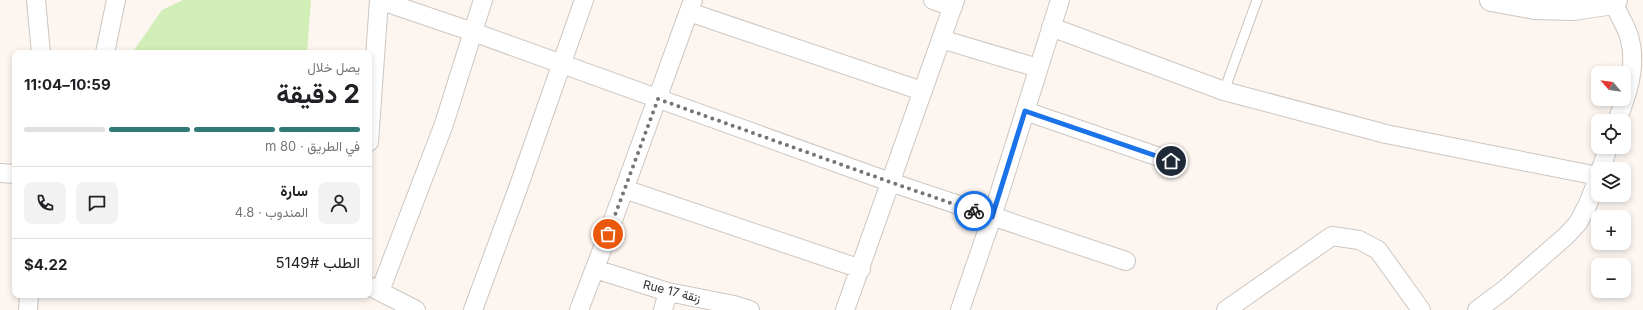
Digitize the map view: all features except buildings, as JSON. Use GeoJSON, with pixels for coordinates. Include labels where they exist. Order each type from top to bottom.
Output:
{"type":"FeatureCollection","features":[{"type":"Feature","properties":{"kind":"street"},"geometry":{"type":"LineString","coordinates":[[36,0],[41,50]]}},
{"type":"Feature","properties":{"kind":"street"},"geometry":{"type":"LineString","coordinates":[[106,50],[116,0]]}},
{"type":"Feature","properties":{"kind":"street"},"geometry":{"type":"LineString","coordinates":[[372,99],[379,0],[473,32],[890,182],[1126,261]]}},
{"type":"Feature","properties":{"kind":"street"},"geometry":{"type":"LineString","coordinates":[[416,310],[375,288],[444,124],[483,0]]}},
{"type":"Feature","properties":{"kind":"street"},"geometry":{"type":"LineString","coordinates":[[473,310],[518,188],[584,0]]}},
{"type":"Feature","properties":{"kind":"street"},"geometry":{"type":"LineString","coordinates":[[845,310],[954,3],[933,0]]}},
{"type":"Feature","properties":{"kind":"street"},"geometry":{"type":"LineString","coordinates":[[960,310],[992,217],[1060,0]]}},
{"type":"Feature","properties":{"kind":"street"},"geometry":{"type":"LineString","coordinates":[[1490,0],[1535,8],[1566,9],[1614,1],[1630,40],[1632,55],[1632,72],[1628,91],[1620,114]]}},
{"type":"Feature","properties":{"kind":"street"},"geometry":{"type":"LineString","coordinates":[[579,310],[691,6],[922,92]]}},
{"type":"Feature","properties":{"kind":"street"},"geometry":{"type":"LineString","coordinates":[[1051,27],[1224,92],[1386,134],[1591,175]]}},
{"type":"Feature","properties":{"kind":"street"},"geometry":{"type":"LineString","coordinates":[[941,39],[1038,68]]}},
{"type":"Feature","properties":{"kind":"street"},"geometry":{"type":"LineString","coordinates":[[1025,111],[1171,161]]}},
{"type":"Feature","properties":{"kind":"street"},"geometry":{"type":"LineString","coordinates":[[0,173],[12,174]]}},
{"type":"Feature","properties":{"kind":"street"},"geometry":{"type":"LineString","coordinates":[[624,189],[860,269]]}},
{"type":"Feature","properties":{"kind":"street"},"geometry":{"type":"LineString","coordinates":[[1477,310],[1504,290],[1566,236],[1578,223],[1591,196]]}},
{"type":"Feature","properties":{"kind":"street"},"geometry":{"type":"LineString","coordinates":[[1226,310],[1332,236],[1359,240],[1378,250],[1421,310]]}},
{"type":"Feature","properties":{"kind":"street","name":"Rue 17 زنقة"},"geometry":{"type":"LineString","coordinates":[[595,269],[668,292],[734,305],[750,310]]}},
{"type":"Feature","properties":{"kind":"street"},"geometry":{"type":"LineString","coordinates":[[663,310],[668,292]]}},
{"type":"Feature","properties":{"kind":"street"},"geometry":{"type":"LineString","coordinates":[[28,310],[29,298]]}},
{"type":"Feature","properties":{"kind":"lane"},"geometry":{"type":"LineString","coordinates":[[1224,92],[1257,0]]}},
{"type":"Feature","properties":{"kind":"green space"},"geometry":{"type":"Polygon","coordinates":[[[183,0],[311,0],[307,50],[134,50],[162,10],[183,0]]]}},
{"type":"Feature","properties":{"kind":"way so far"},"geometry":{"type":"LineString","coordinates":[[608,234],[658,99],[974,211]]}},
{"type":"Feature","properties":{"kind":"route"},"geometry":{"type":"LineString","coordinates":[[974,211],[992,217],[1025,111],[1171,161]]}}]}
